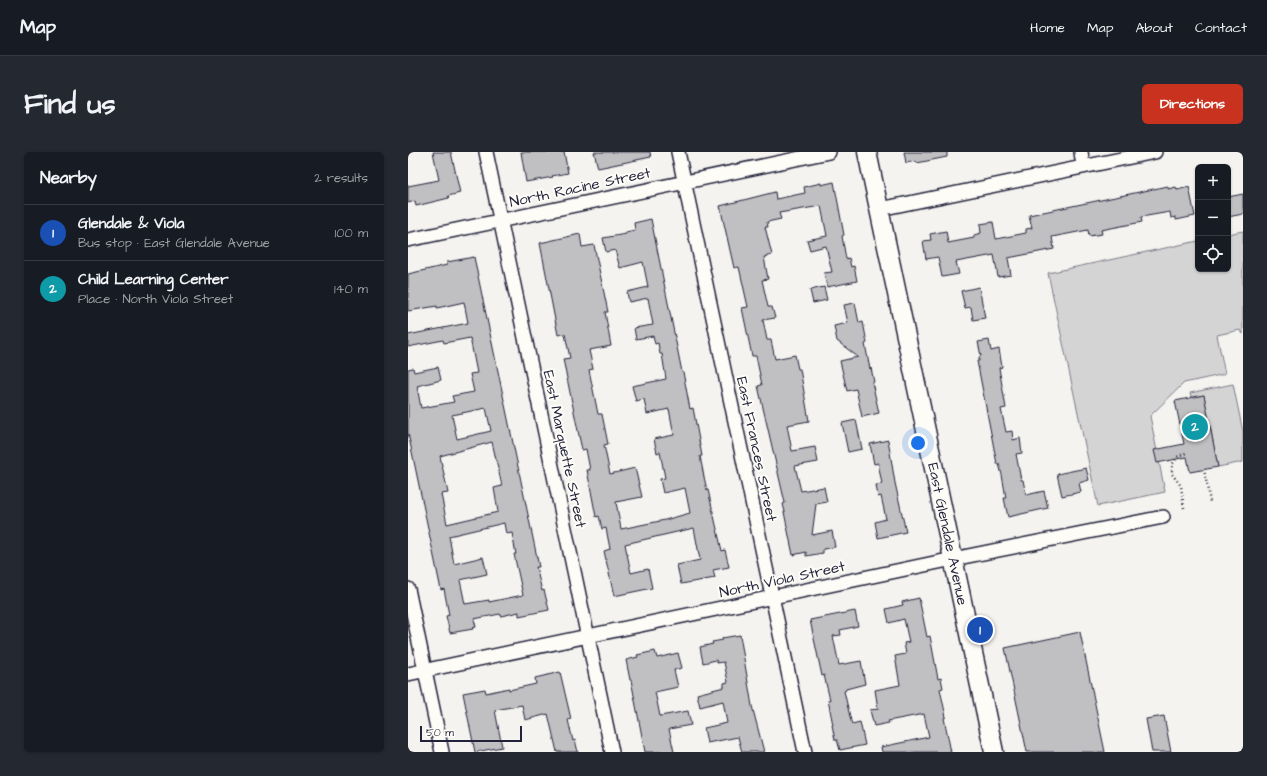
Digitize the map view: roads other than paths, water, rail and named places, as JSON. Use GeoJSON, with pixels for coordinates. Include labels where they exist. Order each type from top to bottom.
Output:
{"type":"FeatureCollection","features":[{"type":"Feature","properties":{"kind":"street","name":"East Marquette Street"},"geometry":{"type":"LineString","coordinates":[[486,152],[612,752]]}},
{"type":"Feature","properties":{"kind":"street","name":"East Frances Street"},"geometry":{"type":"LineString","coordinates":[[678,152],[805,752]]}},
{"type":"Feature","properties":{"kind":"street","name":"North Racine Street"},"geometry":{"type":"LineString","coordinates":[[408,240],[829,152]]}},
{"type":"Feature","properties":{"kind":"street","name":"East Glendale Avenue"},"geometry":{"type":"LineString","coordinates":[[867,152],[994,752]]}},
{"type":"Feature","properties":{"kind":"street"},"geometry":{"type":"LineString","coordinates":[[1081,152],[1084,166]]}},
{"type":"Feature","properties":{"kind":"street"},"geometry":{"type":"LineString","coordinates":[[880,209],[1155,152]]}},
{"type":"Feature","properties":{"kind":"street","name":"North Viola Street"},"geometry":{"type":"LineString","coordinates":[[408,674],[953,559],[1163,517]]}},
{"type":"Feature","properties":{"kind":"street"},"geometry":{"type":"LineString","coordinates":[[408,589],[442,752]]}},
{"type":"Feature","properties":{"kind":"place","name":"Child Learning Center"},"geometry":{"type":"Point","coordinates":[1195,427]}},
{"type":"Feature","properties":{"kind":"place","name":"Glendale & Viola"},"geometry":{"type":"Point","coordinates":[980,630]}}]}
